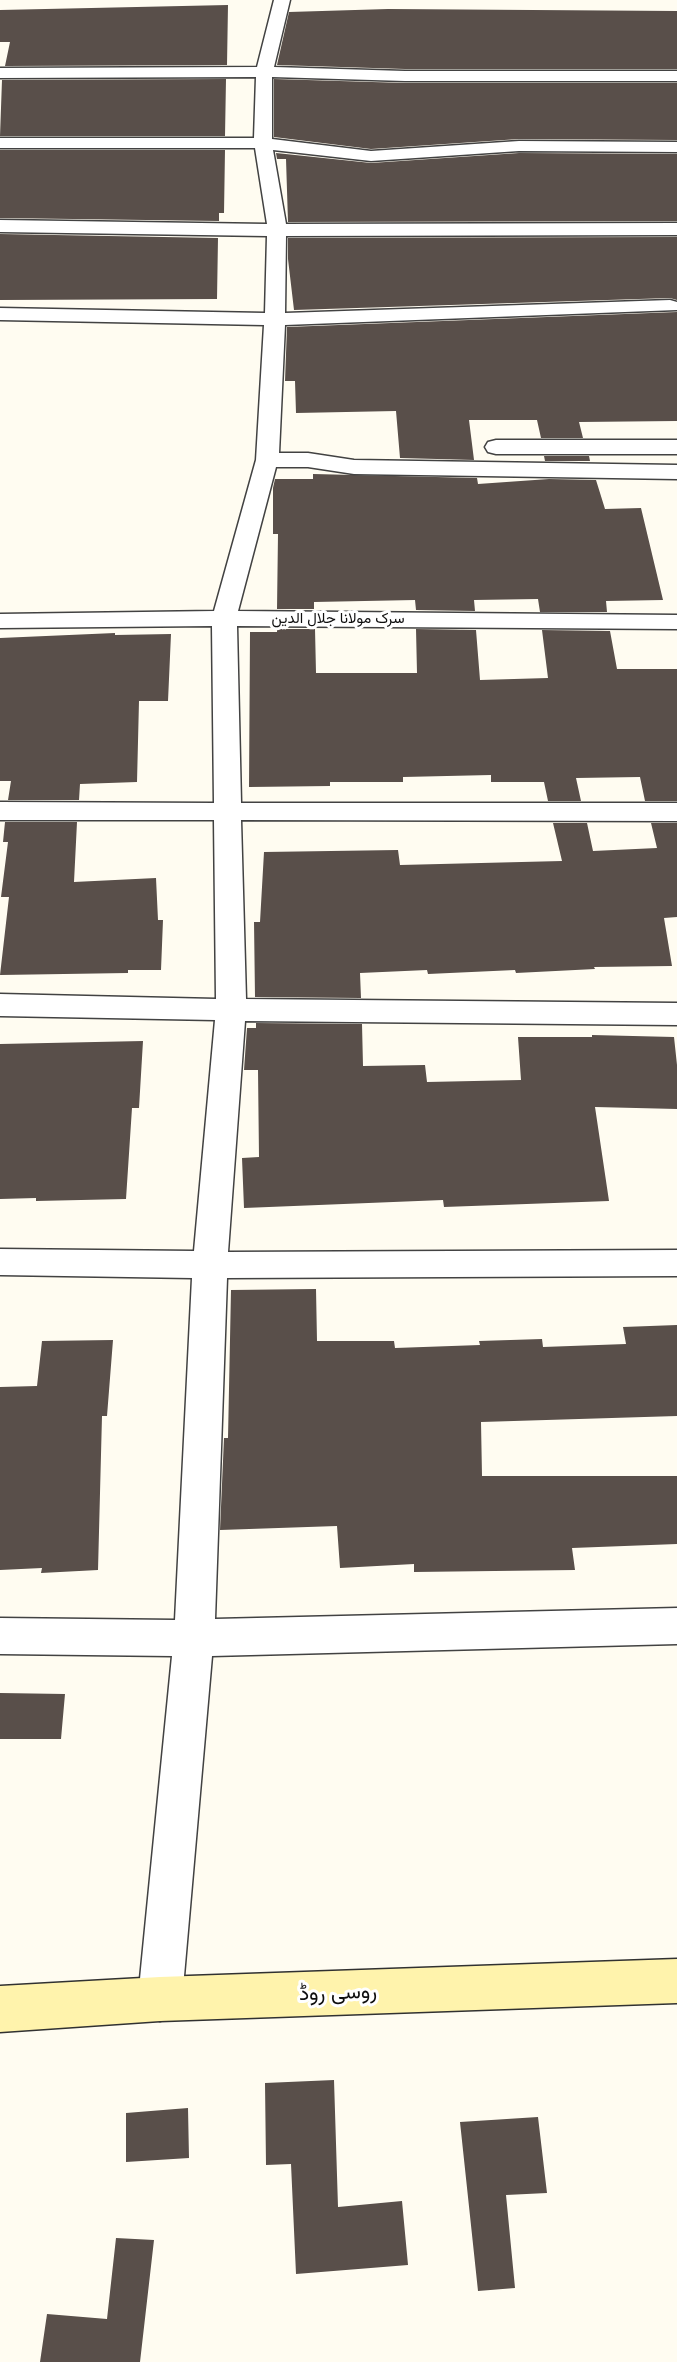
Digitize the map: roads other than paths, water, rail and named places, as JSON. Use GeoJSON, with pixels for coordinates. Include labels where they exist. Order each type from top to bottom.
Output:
{"type":"FeatureCollection","features":[{"type":"Feature","properties":{"kind":"main road","name":"روسی روڈ"},"geometry":{"type":"LineString","coordinates":[[0,2009],[160,1999],[677,1981]]}},
{"type":"Feature","properties":{"kind":"street"},"geometry":{"type":"LineString","coordinates":[[160,1999],[194,1638],[210,1265],[231,1010],[224,618],[267,460],[275,320],[277,230],[263,143],[264,72],[282,0]]}},
{"type":"Feature","properties":{"kind":"street"},"geometry":{"type":"LineString","coordinates":[[0,73],[264,72],[417,76],[677,76]]}},
{"type":"Feature","properties":{"kind":"street"},"geometry":{"type":"LineString","coordinates":[[0,143],[263,143],[370,156],[519,146],[677,147]]}},
{"type":"Feature","properties":{"kind":"street"},"geometry":{"type":"LineString","coordinates":[[0,226],[277,230],[677,229]]}},
{"type":"Feature","properties":{"kind":"street"},"geometry":{"type":"LineString","coordinates":[[0,314],[275,320],[670,306]]}},
{"type":"Feature","properties":{"kind":"street"},"geometry":{"type":"LineString","coordinates":[[308,460],[353,448],[449,447]]}},
{"type":"Feature","properties":{"kind":"street"},"geometry":{"type":"LineString","coordinates":[[473,447],[677,447]]}},
{"type":"Feature","properties":{"kind":"street"},"geometry":{"type":"LineString","coordinates":[[267,460],[308,460],[354,467],[677,472]]}},
{"type":"Feature","properties":{"kind":"street","name":"سرک مولانا جلال الدین"},"geometry":{"type":"LineString","coordinates":[[0,621],[224,618],[677,622]]}},
{"type":"Feature","properties":{"kind":"street"},"geometry":{"type":"LineString","coordinates":[[0,812],[226,810],[677,812]]}},
{"type":"Feature","properties":{"kind":"street"},"geometry":{"type":"LineString","coordinates":[[0,1005],[231,1010],[677,1014]]}},
{"type":"Feature","properties":{"kind":"street"},"geometry":{"type":"LineString","coordinates":[[0,1262],[210,1265],[677,1263]]}},
{"type":"Feature","properties":{"kind":"street"},"geometry":{"type":"LineString","coordinates":[[0,1636],[194,1638],[677,1626]]}}]}
